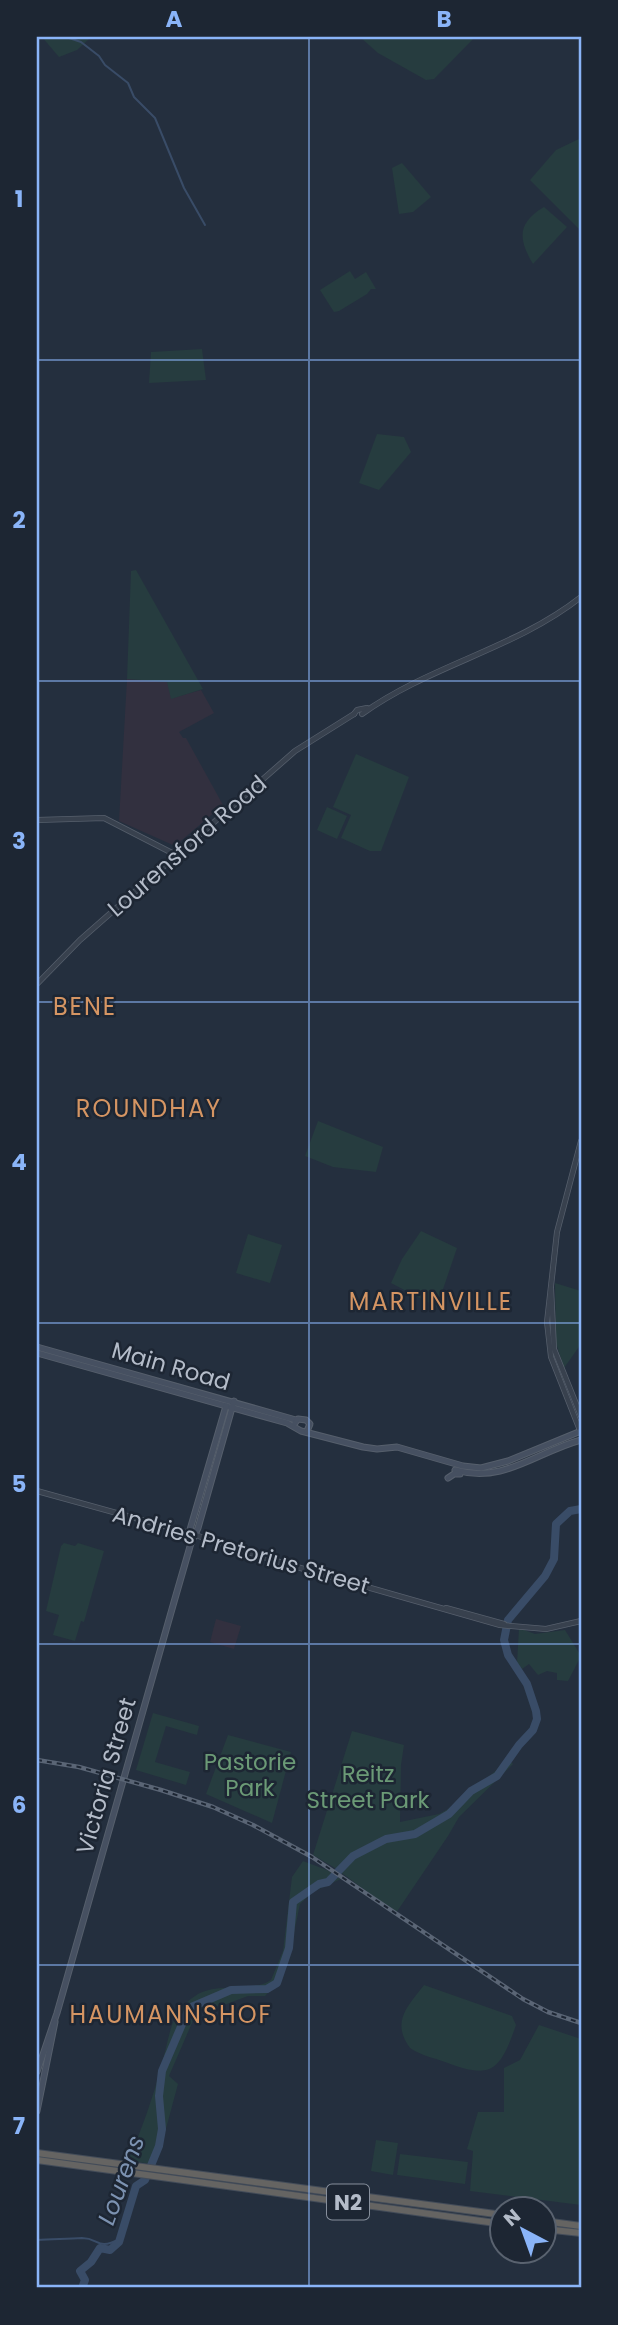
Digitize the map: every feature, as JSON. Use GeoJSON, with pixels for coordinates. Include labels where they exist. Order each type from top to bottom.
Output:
{"type":"FeatureCollection","features":[{"type":"Feature","properties":{"kind":"highway","name":"N2"},"geometry":{"type":"LineString","coordinates":[[37,2153],[489,2213]]}},
{"type":"Feature","properties":{"kind":"highway","name":"N2"},"geometry":{"type":"LineString","coordinates":[[37,2161],[489,2222]]}},
{"type":"Feature","properties":{"kind":"highway"},"geometry":{"type":"LineString","coordinates":[[558,2223],[581,2226]]}},
{"type":"Feature","properties":{"kind":"highway"},"geometry":{"type":"LineString","coordinates":[[558,2231],[581,2233]]}},
{"type":"Feature","properties":{"kind":"main road","name":"Main Road"},"geometry":{"type":"LineString","coordinates":[[37,1347],[295,1423]]}},
{"type":"Feature","properties":{"kind":"main road","name":"Main Road"},"geometry":{"type":"LineString","coordinates":[[37,1353],[282,1417],[295,1423]]}},
{"type":"Feature","properties":{"kind":"main road","name":"Victoria Street"},"geometry":{"type":"LineString","coordinates":[[191,1544],[189,1533],[230,1404]]}},
{"type":"Feature","properties":{"kind":"main road","name":"Victoria Street"},"geometry":{"type":"LineString","coordinates":[[37,2111],[55,2018],[191,1544],[196,1535],[230,1404]]}},
{"type":"Feature","properties":{"kind":"main road"},"geometry":{"type":"LineString","coordinates":[[282,1417],[291,1417],[297,1412]]}},
{"type":"Feature","properties":{"kind":"main road"},"geometry":{"type":"LineString","coordinates":[[309,1428],[301,1431],[295,1423],[301,1419],[309,1428],[325,1436],[371,1448],[397,1447],[438,1458],[467,1474]]}},
{"type":"Feature","properties":{"kind":"main road"},"geometry":{"type":"LineString","coordinates":[[453,1465],[481,1468],[497,1464],[581,1432]]}},
{"type":"Feature","properties":{"kind":"main road"},"geometry":{"type":"LineString","coordinates":[[448,1478],[456,1474],[500,1472],[581,1440]]}},
{"type":"Feature","properties":{"kind":"main road","name":"Victoria Street"},"geometry":{"type":"LineString","coordinates":[[37,2072],[47,2035],[55,2018]]}},
{"type":"Feature","properties":{"kind":"street"},"geometry":{"type":"LineString","coordinates":[[366,720],[372,707],[421,680],[540,626],[581,597]]}},
{"type":"Feature","properties":{"kind":"street","name":"Lourensford Road"},"geometry":{"type":"LineString","coordinates":[[37,984],[80,940],[295,751],[346,720],[355,716],[359,718],[360,712],[372,707]]}},
{"type":"Feature","properties":{"kind":"street"},"geometry":{"type":"LineString","coordinates":[[37,820],[104,818],[176,855]]}},
{"type":"Feature","properties":{"kind":"street"},"geometry":{"type":"LineString","coordinates":[[581,1141],[557,1232],[547,1322],[548,1346],[553,1365],[581,1432]]}},
{"type":"Feature","properties":{"kind":"street"},"geometry":{"type":"LineString","coordinates":[[551,1284],[554,1349],[581,1416]]}},
{"type":"Feature","properties":{"kind":"street","name":"Andries Pretorius Street"},"geometry":{"type":"LineString","coordinates":[[37,1491],[502,1624],[546,1629],[581,1621]]}},
{"type":"Feature","properties":{"kind":"shaded area"},"geometry":{"type":"Polygon","coordinates":[[[127,679],[168,682],[172,698],[201,690],[214,713],[179,732],[186,738],[223,805],[175,846],[119,821],[127,679]]]}},
{"type":"Feature","properties":{"kind":"shaded area"},"geometry":{"type":"Polygon","coordinates":[[[216,1619],[241,1626],[234,1649],[210,1642],[216,1619]]]}},
{"type":"Feature","properties":{"kind":"green space"},"geometry":{"type":"Polygon","coordinates":[[[42,37],[89,39],[77,50],[59,57],[42,37]]]}},
{"type":"Feature","properties":{"kind":"green space"},"geometry":{"type":"Polygon","coordinates":[[[360,37],[475,37],[434,79],[426,80],[378,53],[360,37]]]}},
{"type":"Feature","properties":{"kind":"green space"},"geometry":{"type":"Polygon","coordinates":[[[581,138],[581,231],[530,180],[556,150],[581,138]]]}},
{"type":"Feature","properties":{"kind":"green space"},"geometry":{"type":"Polygon","coordinates":[[[402,163],[431,197],[413,212],[399,214],[392,168],[402,163]]]}},
{"type":"Feature","properties":{"kind":"green space"},"geometry":{"type":"Polygon","coordinates":[[[544,207],[567,227],[533,264],[525,247],[523,232],[529,219],[544,207]]]}},
{"type":"Feature","properties":{"kind":"green space"},"geometry":{"type":"Polygon","coordinates":[[[350,271],[355,279],[366,272],[376,289],[371,289],[367,294],[334,312],[320,290],[350,271]]]}},
{"type":"Feature","properties":{"kind":"green space"},"geometry":{"type":"Polygon","coordinates":[[[202,349],[206,380],[149,383],[151,352],[202,349]]]}},
{"type":"Feature","properties":{"kind":"green space"},"geometry":{"type":"Polygon","coordinates":[[[377,434],[404,437],[411,452],[379,490],[359,483],[377,434]]]}},
{"type":"Feature","properties":{"kind":"green space"},"geometry":{"type":"Polygon","coordinates":[[[136,570],[203,689],[171,699],[167,682],[127,679],[131,571],[136,570]]]}},
{"type":"Feature","properties":{"kind":"green space"},"geometry":{"type":"Polygon","coordinates":[[[356,754],[409,777],[381,851],[370,851],[341,838],[351,815],[333,807],[356,754]]]}},
{"type":"Feature","properties":{"kind":"green space"},"geometry":{"type":"Polygon","coordinates":[[[327,807],[347,816],[337,839],[317,830],[327,807]]]}},
{"type":"Feature","properties":{"kind":"green space"},"geometry":{"type":"Polygon","coordinates":[[[318,1121],[383,1147],[376,1172],[333,1167],[305,1156],[318,1121]]]}},
{"type":"Feature","properties":{"kind":"green space"},"geometry":{"type":"Polygon","coordinates":[[[421,1231],[457,1248],[437,1307],[391,1283],[402,1259],[421,1231]]]}},
{"type":"Feature","properties":{"kind":"green space"},"geometry":{"type":"Polygon","coordinates":[[[248,1234],[282,1245],[270,1283],[236,1273],[248,1234]]]}},
{"type":"Feature","properties":{"kind":"green space"},"geometry":{"type":"Polygon","coordinates":[[[555,1283],[581,1291],[581,1344],[564,1368],[556,1343],[555,1283]]]}},
{"type":"Feature","properties":{"kind":"green space"},"geometry":{"type":"Polygon","coordinates":[[[64,1543],[75,1546],[78,1543],[104,1551],[84,1622],[81,1621],[75,1641],[53,1635],[59,1615],[46,1611],[61,1546],[64,1543]]]}},
{"type":"Feature","properties":{"kind":"green space"},"geometry":{"type":"Polygon","coordinates":[[[519,1628],[535,1634],[565,1630],[581,1656],[568,1681],[557,1680],[557,1673],[547,1671],[538,1675],[529,1664],[522,1669],[517,1663],[519,1628]]]}},
{"type":"Feature","properties":{"kind":"green space"},"geometry":{"type":"Polygon","coordinates":[[[153,1713],[199,1726],[197,1735],[166,1726],[155,1762],[190,1772],[186,1785],[136,1770],[153,1713]]]}},
{"type":"Feature","properties":{"kind":"green space","name":"Reitz Street Park"},"geometry":{"type":"Polygon","coordinates":[[[352,1731],[404,1745],[400,1822],[439,1814],[503,1765],[507,1758],[513,1764],[459,1817],[396,1913],[313,1855],[352,1731]]]}},
{"type":"Feature","properties":{"kind":"green space","name":"Pastorie Park"},"geometry":{"type":"Polygon","coordinates":[[[228,1735],[291,1752],[272,1823],[206,1794],[228,1735]]]}},
{"type":"Feature","properties":{"kind":"green space"},"geometry":{"type":"Polygon","coordinates":[[[303,1861],[327,1870],[341,1879],[314,1891],[300,1904],[290,1952],[279,1981],[265,1996],[248,1996],[224,2005],[198,2009],[169,2076],[178,2084],[160,2151],[154,2164],[128,2161],[159,2076],[170,2030],[180,2009],[207,1990],[254,1986],[271,1980],[283,1951],[292,1877],[303,1861]]]}},
{"type":"Feature","properties":{"kind":"green space"},"geometry":{"type":"Polygon","coordinates":[[[424,1985],[512,2016],[516,2025],[499,2062],[492,2068],[474,2070],[418,2053],[410,2048],[404,2039],[402,2022],[407,2008],[424,1985]]]}},
{"type":"Feature","properties":{"kind":"green space"},"geometry":{"type":"Polygon","coordinates":[[[539,2025],[581,2039],[581,2205],[558,2202],[558,2196],[510,2196],[470,2191],[473,2151],[467,2149],[478,2112],[504,2112],[504,2068],[520,2060],[539,2025]]]}},
{"type":"Feature","properties":{"kind":"green space"},"geometry":{"type":"Polygon","coordinates":[[[376,2140],[398,2143],[393,2175],[371,2171],[376,2140]]]}},
{"type":"Feature","properties":{"kind":"green space"},"geometry":{"type":"Polygon","coordinates":[[[400,2154],[468,2162],[465,2184],[397,2175],[400,2154]]]}},
{"type":"Feature","properties":{"kind":"waterway"},"geometry":{"type":"LineString","coordinates":[[66,37],[81,42],[99,56],[105,65],[128,83],[134,97],[155,118],[184,188],[205,225]]}},
{"type":"Feature","properties":{"kind":"waterway","name":"Lourens"},"geometry":{"type":"LineString","coordinates":[[82,2288],[85,2280],[80,2271],[91,2262],[100,2248],[110,2250],[119,2242],[136,2186],[145,2180],[159,2146],[162,2129],[159,2096],[162,2071],[189,2008],[231,1990],[267,1989],[277,1983],[289,1948],[293,1902],[319,1884],[328,1882],[353,1856],[386,1839],[415,1834],[449,1814],[471,1791],[497,1776],[533,1730],[537,1719],[536,1711],[527,1684],[508,1655],[504,1640],[508,1620],[545,1576],[554,1559],[556,1524],[570,1511],[581,1509]]}},
{"type":"Feature","properties":{"kind":"waterway"},"geometry":{"type":"LineString","coordinates":[[37,2240],[82,2238],[106,2244],[120,2239]]}},
{"type":"Feature","properties":{"kind":"railway"},"geometry":{"type":"LineString","coordinates":[[37,1760],[79,1767],[161,1790],[213,1807],[253,1825],[312,1857],[523,1999],[548,2012],[581,2023]]}},
{"type":"Feature","properties":{"kind":"district","name":"BENE"},"geometry":{"type":"Point","coordinates":[85,1006]}},
{"type":"Feature","properties":{"kind":"district","name":"ROUNDHAY"},"geometry":{"type":"Point","coordinates":[149,1108]}},
{"type":"Feature","properties":{"kind":"district","name":"MARTINVILLE"},"geometry":{"type":"Point","coordinates":[431,1301]}},
{"type":"Feature","properties":{"kind":"district","name":"HAUMANNSHOF"},"geometry":{"type":"Point","coordinates":[171,2014]}}]}
